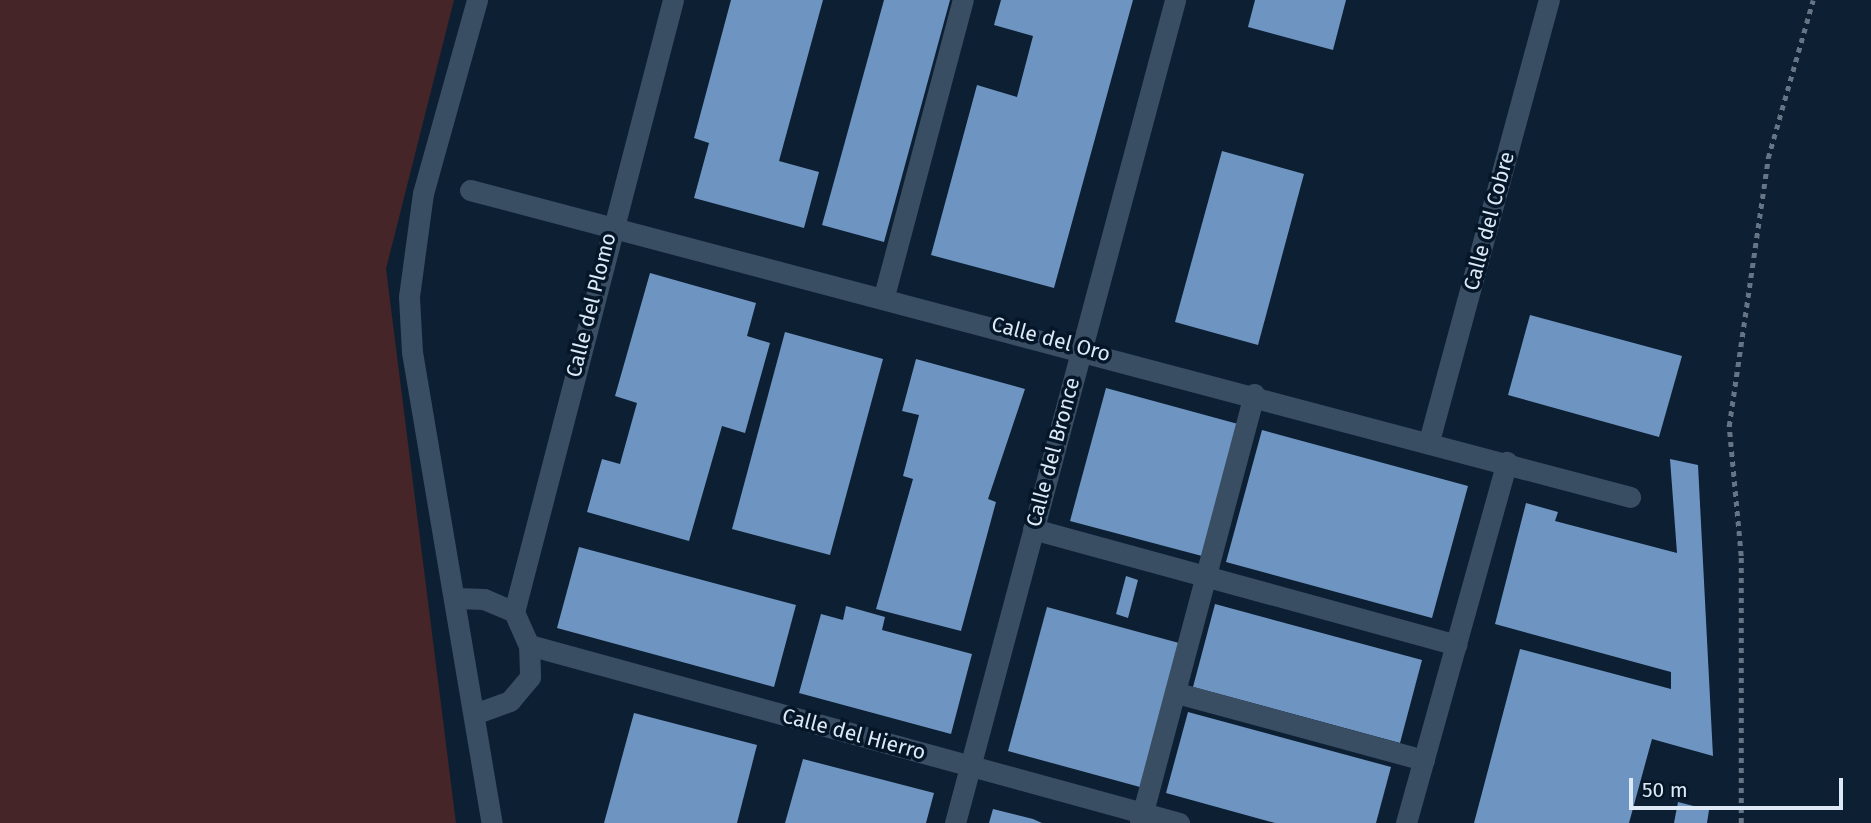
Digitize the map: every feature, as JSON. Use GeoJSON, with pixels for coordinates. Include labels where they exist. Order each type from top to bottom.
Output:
{"type":"FeatureCollection","features":[{"type":"Feature","properties":{"kind":"street"},"geometry":{"type":"LineString","coordinates":[[477,0],[423,193],[409,297],[412,352],[492,823]]}},
{"type":"Feature","properties":{"kind":"street","name":"Calle del Plomo"},"geometry":{"type":"LineString","coordinates":[[514,612],[611,225],[673,0]]}},
{"type":"Feature","properties":{"kind":"street"},"geometry":{"type":"LineString","coordinates":[[884,296],[963,0]]}},
{"type":"Feature","properties":{"kind":"street","name":"Calle del Bronce"},"geometry":{"type":"LineString","coordinates":[[955,823],[1175,0]]}},
{"type":"Feature","properties":{"kind":"street","name":"Calle del Cobre"},"geometry":{"type":"LineString","coordinates":[[1429,441],[1549,0]]}},
{"type":"Feature","properties":{"kind":"street","name":"Calle del Oro"},"geometry":{"type":"LineString","coordinates":[[470,190],[1081,347],[1630,497]]}},
{"type":"Feature","properties":{"kind":"street"},"geometry":{"type":"LineString","coordinates":[[1141,818],[1177,693],[1254,394]]}},
{"type":"Feature","properties":{"kind":"street"},"geometry":{"type":"LineString","coordinates":[[1406,823],[1507,462]]}},
{"type":"Feature","properties":{"kind":"street"},"geometry":{"type":"LineString","coordinates":[[1033,529],[1456,645]]}},
{"type":"Feature","properties":{"kind":"street"},"geometry":{"type":"LineString","coordinates":[[455,598],[484,599],[514,612],[529,645],[530,677],[510,701],[475,714]]}},
{"type":"Feature","properties":{"kind":"street","name":"Calle del Hierro"},"geometry":{"type":"LineString","coordinates":[[529,645],[970,765],[1141,818],[1179,823]]}},
{"type":"Feature","properties":{"kind":"street"},"geometry":{"type":"LineString","coordinates":[[1177,693],[1423,760]]}},
{"type":"Feature","properties":{"kind":"path"},"geometry":{"type":"LineString","coordinates":[[1741,823],[1741,556],[1729,426],[1768,159],[1813,0]]}},
{"type":"Feature","properties":{"kind":"shaded area"},"geometry":{"type":"Polygon","coordinates":[[[0,0],[454,0],[386,269],[456,823],[0,823],[0,0]]]}},
{"type":"Feature","properties":{"kind":"building"},"geometry":{"type":"Polygon","coordinates":[[[731,0],[823,0],[779,161],[819,172],[804,228],[694,198],[709,143],[694,138],[731,0]]]}},
{"type":"Feature","properties":{"kind":"building"},"geometry":{"type":"Polygon","coordinates":[[[884,0],[950,0],[884,242],[822,225],[884,0]]]}},
{"type":"Feature","properties":{"kind":"building"},"geometry":{"type":"Polygon","coordinates":[[[1001,0],[1133,0],[1054,288],[931,255],[977,85],[1017,97],[1033,36],[994,25],[1001,0]]]}},
{"type":"Feature","properties":{"kind":"building"},"geometry":{"type":"Polygon","coordinates":[[[1255,0],[1346,0],[1333,50],[1248,27],[1255,0]]]}},
{"type":"Feature","properties":{"kind":"building"},"geometry":{"type":"Polygon","coordinates":[[[1222,151],[1304,174],[1258,345],[1175,322],[1222,151]]]}},
{"type":"Feature","properties":{"kind":"building"},"geometry":{"type":"Polygon","coordinates":[[[650,273],[756,303],[747,336],[770,343],[745,433],[722,426],[689,541],[587,512],[602,459],[620,464],[637,403],[615,396],[650,273]]]}},
{"type":"Feature","properties":{"kind":"building"},"geometry":{"type":"Polygon","coordinates":[[[1530,315],[1682,356],[1659,437],[1508,395],[1530,315]]]}},
{"type":"Feature","properties":{"kind":"building"},"geometry":{"type":"Polygon","coordinates":[[[785,332],[883,359],[830,555],[732,529],[785,332]]]}},
{"type":"Feature","properties":{"kind":"building"},"geometry":{"type":"Polygon","coordinates":[[[916,359],[1025,389],[988,499],[996,502],[961,631],[876,609],[913,479],[903,476],[919,415],[902,411],[916,359]]]}},
{"type":"Feature","properties":{"kind":"building"},"geometry":{"type":"Polygon","coordinates":[[[1106,388],[1238,424],[1202,556],[1070,521],[1106,388]]]}},
{"type":"Feature","properties":{"kind":"building"},"geometry":{"type":"Polygon","coordinates":[[[1262,430],[1468,486],[1432,618],[1226,562],[1262,430]]]}},
{"type":"Feature","properties":{"kind":"building"},"geometry":{"type":"Polygon","coordinates":[[[1670,459],[1698,465],[1713,756],[1652,739],[1629,823],[1474,823],[1520,649],[1671,689],[1671,672],[1495,624],[1526,503],[1558,512],[1555,521],[1677,553],[1670,459]]]}},
{"type":"Feature","properties":{"kind":"building"},"geometry":{"type":"Polygon","coordinates":[[[579,547],[796,605],[774,687],[557,628],[579,547]]]}},
{"type":"Feature","properties":{"kind":"building"},"geometry":{"type":"Polygon","coordinates":[[[1126,576],[1138,580],[1128,618],[1116,614],[1126,576]]]}},
{"type":"Feature","properties":{"kind":"building"},"geometry":{"type":"Polygon","coordinates":[[[1215,604],[1422,660],[1400,743],[1193,687],[1215,604]]]}},
{"type":"Feature","properties":{"kind":"building"},"geometry":{"type":"Polygon","coordinates":[[[846,606],[885,617],[882,630],[972,654],[951,734],[799,693],[821,614],[843,620],[846,606]]]}},
{"type":"Feature","properties":{"kind":"building"},"geometry":{"type":"Polygon","coordinates":[[[1047,607],[1179,643],[1140,787],[1008,751],[1047,607]]]}},
{"type":"Feature","properties":{"kind":"building"},"geometry":{"type":"Polygon","coordinates":[[[1188,712],[1391,767],[1376,823],[1275,823],[1166,793],[1188,712]]]}},
{"type":"Feature","properties":{"kind":"building"},"geometry":{"type":"Polygon","coordinates":[[[634,713],[757,745],[737,823],[604,823],[634,713]]]}},
{"type":"Feature","properties":{"kind":"building"},"geometry":{"type":"Polygon","coordinates":[[[803,759],[934,793],[926,823],[785,823],[803,759]]]}},
{"type":"Feature","properties":{"kind":"building"},"geometry":{"type":"Polygon","coordinates":[[[1678,802],[1709,810],[1707,823],[1674,823],[1678,802]]]}},
{"type":"Feature","properties":{"kind":"building"},"geometry":{"type":"Polygon","coordinates":[[[993,809],[1033,819],[1042,823],[989,823],[993,809]]]}}]}
